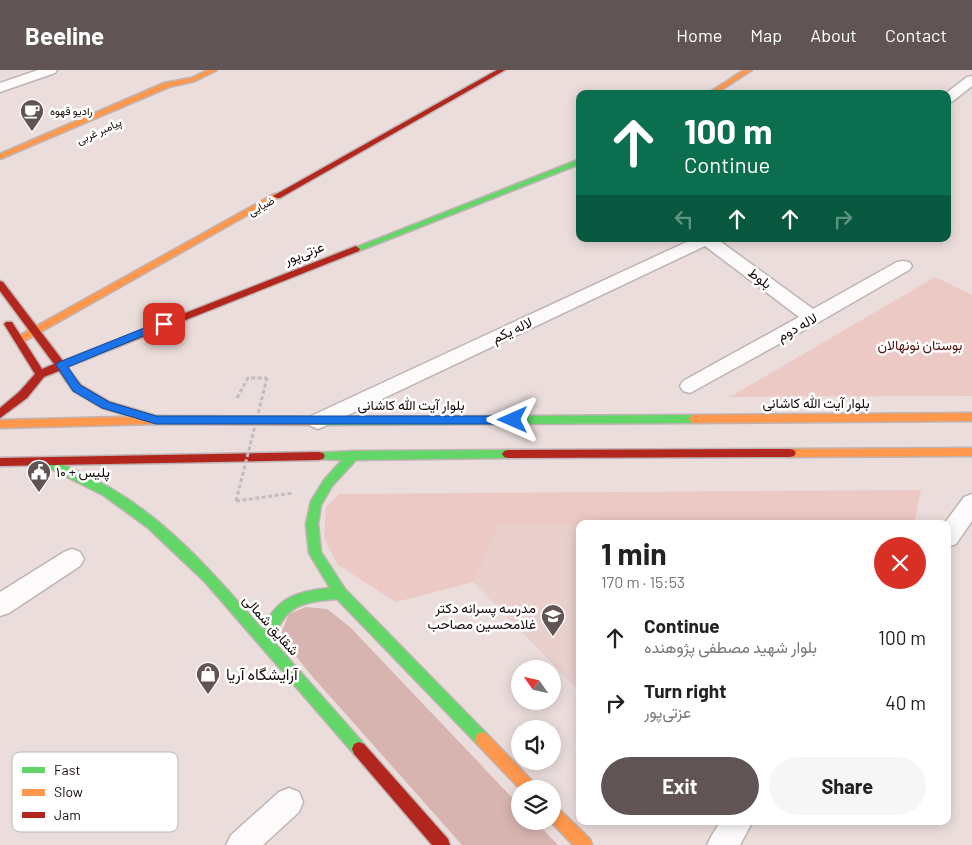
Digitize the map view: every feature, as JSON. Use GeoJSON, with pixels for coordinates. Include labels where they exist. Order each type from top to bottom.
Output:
{"type":"FeatureCollection","features":[{"type":"Feature","properties":{"kind":"main road"},"geometry":{"type":"LineString","coordinates":[[175,70],[193,80]]}},
{"type":"Feature","properties":{"kind":"main road","name":"پیامبر غربی"},"geometry":{"type":"LineString","coordinates":[[0,157],[167,85],[193,80],[214,70]]}},
{"type":"Feature","properties":{"kind":"main road","name":"ضیایی"},"geometry":{"type":"LineString","coordinates":[[19,340],[502,70]]}},
{"type":"Feature","properties":{"kind":"main road"},"geometry":{"type":"LineString","coordinates":[[716,90],[749,70]]}},
{"type":"Feature","properties":{"kind":"main road","name":"پیامبر غربی"},"geometry":{"type":"LineString","coordinates":[[174,96],[182,92],[193,80]]}},
{"type":"Feature","properties":{"kind":"main road","name":"عزتی‌پور"},"geometry":{"type":"LineString","coordinates":[[40,374],[576,162]]}},
{"type":"Feature","properties":{"kind":"main road"},"geometry":{"type":"LineString","coordinates":[[0,284],[77,388],[106,405],[156,420]]}},
{"type":"Feature","properties":{"kind":"main road"},"geometry":{"type":"LineString","coordinates":[[0,311],[40,374],[23,395],[0,414]]}},
{"type":"Feature","properties":{"kind":"main road","name":"بلوار آیت الله کاشانی"},"geometry":{"type":"LineString","coordinates":[[0,424],[156,420],[318,421],[972,417]]}},
{"type":"Feature","properties":{"kind":"main road"},"geometry":{"type":"LineString","coordinates":[[0,462],[354,455],[972,452]]}},
{"type":"Feature","properties":{"kind":"main road"},"geometry":{"type":"LineString","coordinates":[[354,455],[328,483],[315,504],[312,524],[315,553],[340,593],[521,780]]}},
{"type":"Feature","properties":{"kind":"main road","name":"شقایق شمالی"},"geometry":{"type":"LineString","coordinates":[[45,462],[107,492],[151,523],[209,578],[442,845]]}},
{"type":"Feature","properties":{"kind":"main road"},"geometry":{"type":"LineString","coordinates":[[266,642],[272,620],[287,604],[310,595],[340,593]]}},
{"type":"Feature","properties":{"kind":"main road"},"geometry":{"type":"LineString","coordinates":[[561,821],[584,845]]}},
{"type":"Feature","properties":{"kind":"street"},"geometry":{"type":"LineString","coordinates":[[0,88],[50,70]]}},
{"type":"Feature","properties":{"kind":"street"},"geometry":{"type":"LineString","coordinates":[[952,95],[972,80]]}},
{"type":"Feature","properties":{"kind":"street"},"geometry":{"type":"LineString","coordinates":[[952,95],[972,97]]}},
{"type":"Feature","properties":{"kind":"street","name":"لاله یکم"},"geometry":{"type":"LineString","coordinates":[[318,421],[700,242]]}},
{"type":"Feature","properties":{"kind":"street","name":"بلوط"},"geometry":{"type":"LineString","coordinates":[[710,242],[813,318]]}},
{"type":"Feature","properties":{"kind":"street","name":"لاله دوم"},"geometry":{"type":"LineString","coordinates":[[690,386],[903,266]]}},
{"type":"Feature","properties":{"kind":"street"},"geometry":{"type":"LineString","coordinates":[[951,533],[972,504]]}},
{"type":"Feature","properties":{"kind":"street"},"geometry":{"type":"LineString","coordinates":[[0,605],[72,559]]}},
{"type":"Feature","properties":{"kind":"street"},"geometry":{"type":"LineString","coordinates":[[241,845],[289,802]]}},
{"type":"Feature","properties":{"kind":"street"},"geometry":{"type":"LineString","coordinates":[[722,845],[737,825]]}},
{"type":"Feature","properties":{"kind":"path"},"geometry":{"type":"LineString","coordinates":[[248,378],[267,378],[236,501],[297,492]]}},
{"type":"Feature","properties":{"kind":"shaded area","name":"مدرسه پسرانه دکتر غلامحسین مصاحب"},"geometry":{"type":"Polygon","coordinates":[[[498,525],[576,525],[576,688],[561,672],[561,660],[549,660],[473,582],[498,525]]]}},
{"type":"Feature","properties":{"kind":"shaded area"},"geometry":{"type":"Polygon","coordinates":[[[306,607],[327,609],[350,627],[511,797],[511,830],[544,830],[558,845],[462,845],[311,675],[280,636],[289,614],[306,607]]]}},
{"type":"Feature","properties":{"kind":"green space","name":"بوستان نونهالان"},"geometry":{"type":"Polygon","coordinates":[[[935,277],[972,295],[972,396],[730,397],[935,277]]]}},
{"type":"Feature","properties":{"kind":"green space"},"geometry":{"type":"Polygon","coordinates":[[[921,490],[915,520],[576,520],[576,525],[499,525],[473,582],[396,602],[338,565],[324,538],[326,507],[339,494],[921,490]]]}},
{"type":"Feature","properties":{"kind":"traffic: fast"},"geometry":{"type":"LineString","coordinates":[[356,249],[576,163]]}},
{"type":"Feature","properties":{"kind":"traffic: fast"},"geometry":{"type":"LineString","coordinates":[[320,421],[693,419]]}},
{"type":"Feature","properties":{"kind":"traffic: fast"},"geometry":{"type":"LineString","coordinates":[[319,456],[508,454]]}},
{"type":"Feature","properties":{"kind":"traffic: fast"},"geometry":{"type":"LineString","coordinates":[[354,455],[328,483],[315,504],[312,524],[315,553],[340,593],[482,739]]}},
{"type":"Feature","properties":{"kind":"traffic: fast"},"geometry":{"type":"LineString","coordinates":[[45,461],[107,492],[151,523],[209,578],[359,749]]}},
{"type":"Feature","properties":{"kind":"traffic: fast"},"geometry":{"type":"LineString","coordinates":[[266,642],[276,616],[292,602],[301,598],[340,593]]}},
{"type":"Feature","properties":{"kind":"traffic: slow"},"geometry":{"type":"LineString","coordinates":[[0,157],[167,85],[193,80],[214,70]]}},
{"type":"Feature","properties":{"kind":"traffic: slow"},"geometry":{"type":"LineString","coordinates":[[716,90],[749,70]]}},
{"type":"Feature","properties":{"kind":"traffic: slow"},"geometry":{"type":"LineString","coordinates":[[19,340],[277,196]]}},
{"type":"Feature","properties":{"kind":"traffic: slow"},"geometry":{"type":"LineString","coordinates":[[693,419],[972,417]]}},
{"type":"Feature","properties":{"kind":"traffic: slow"},"geometry":{"type":"LineString","coordinates":[[0,424],[156,420],[320,421]]}},
{"type":"Feature","properties":{"kind":"traffic: slow"},"geometry":{"type":"LineString","coordinates":[[790,453],[972,452]]}},
{"type":"Feature","properties":{"kind":"traffic: slow"},"geometry":{"type":"LineString","coordinates":[[482,739],[521,780]]}},
{"type":"Feature","properties":{"kind":"traffic: slow"},"geometry":{"type":"LineString","coordinates":[[561,821],[584,845]]}},
{"type":"Feature","properties":{"kind":"traffic: jam"},"geometry":{"type":"LineString","coordinates":[[277,196],[502,70]]}},
{"type":"Feature","properties":{"kind":"traffic: jam"},"geometry":{"type":"LineString","coordinates":[[40,374],[356,249]]}},
{"type":"Feature","properties":{"kind":"traffic: jam"},"geometry":{"type":"LineString","coordinates":[[0,284],[77,388],[106,405],[156,420]]}},
{"type":"Feature","properties":{"kind":"traffic: jam"},"geometry":{"type":"LineString","coordinates":[[0,414],[23,395],[40,374],[9,324]]}},
{"type":"Feature","properties":{"kind":"traffic: jam"},"geometry":{"type":"LineString","coordinates":[[508,454],[790,453]]}},
{"type":"Feature","properties":{"kind":"traffic: jam"},"geometry":{"type":"LineString","coordinates":[[0,462],[319,456]]}},
{"type":"Feature","properties":{"kind":"traffic: jam"},"geometry":{"type":"LineString","coordinates":[[359,749],[442,845]]}},
{"type":"Feature","properties":{"kind":"place","name":"رادیو قهوه"},"geometry":{"type":"Point","coordinates":[32,132]}},
{"type":"Feature","properties":{"kind":"place","name":"پلیس + ۱۰"},"geometry":{"type":"Point","coordinates":[39,493]}},
{"type":"Feature","properties":{"kind":"place","name":"مدرسه پسرانه دکتر غلامحسین مصاحب"},"geometry":{"type":"Point","coordinates":[553,637]}},
{"type":"Feature","properties":{"kind":"place","name":"آرایشگاه آریا"},"geometry":{"type":"Point","coordinates":[208,695]}},
{"type":"Feature","properties":{"kind":"route"},"geometry":{"type":"LineString","coordinates":[[164,324],[61,365],[77,388],[106,405],[156,420],[513,420]]}}]}
